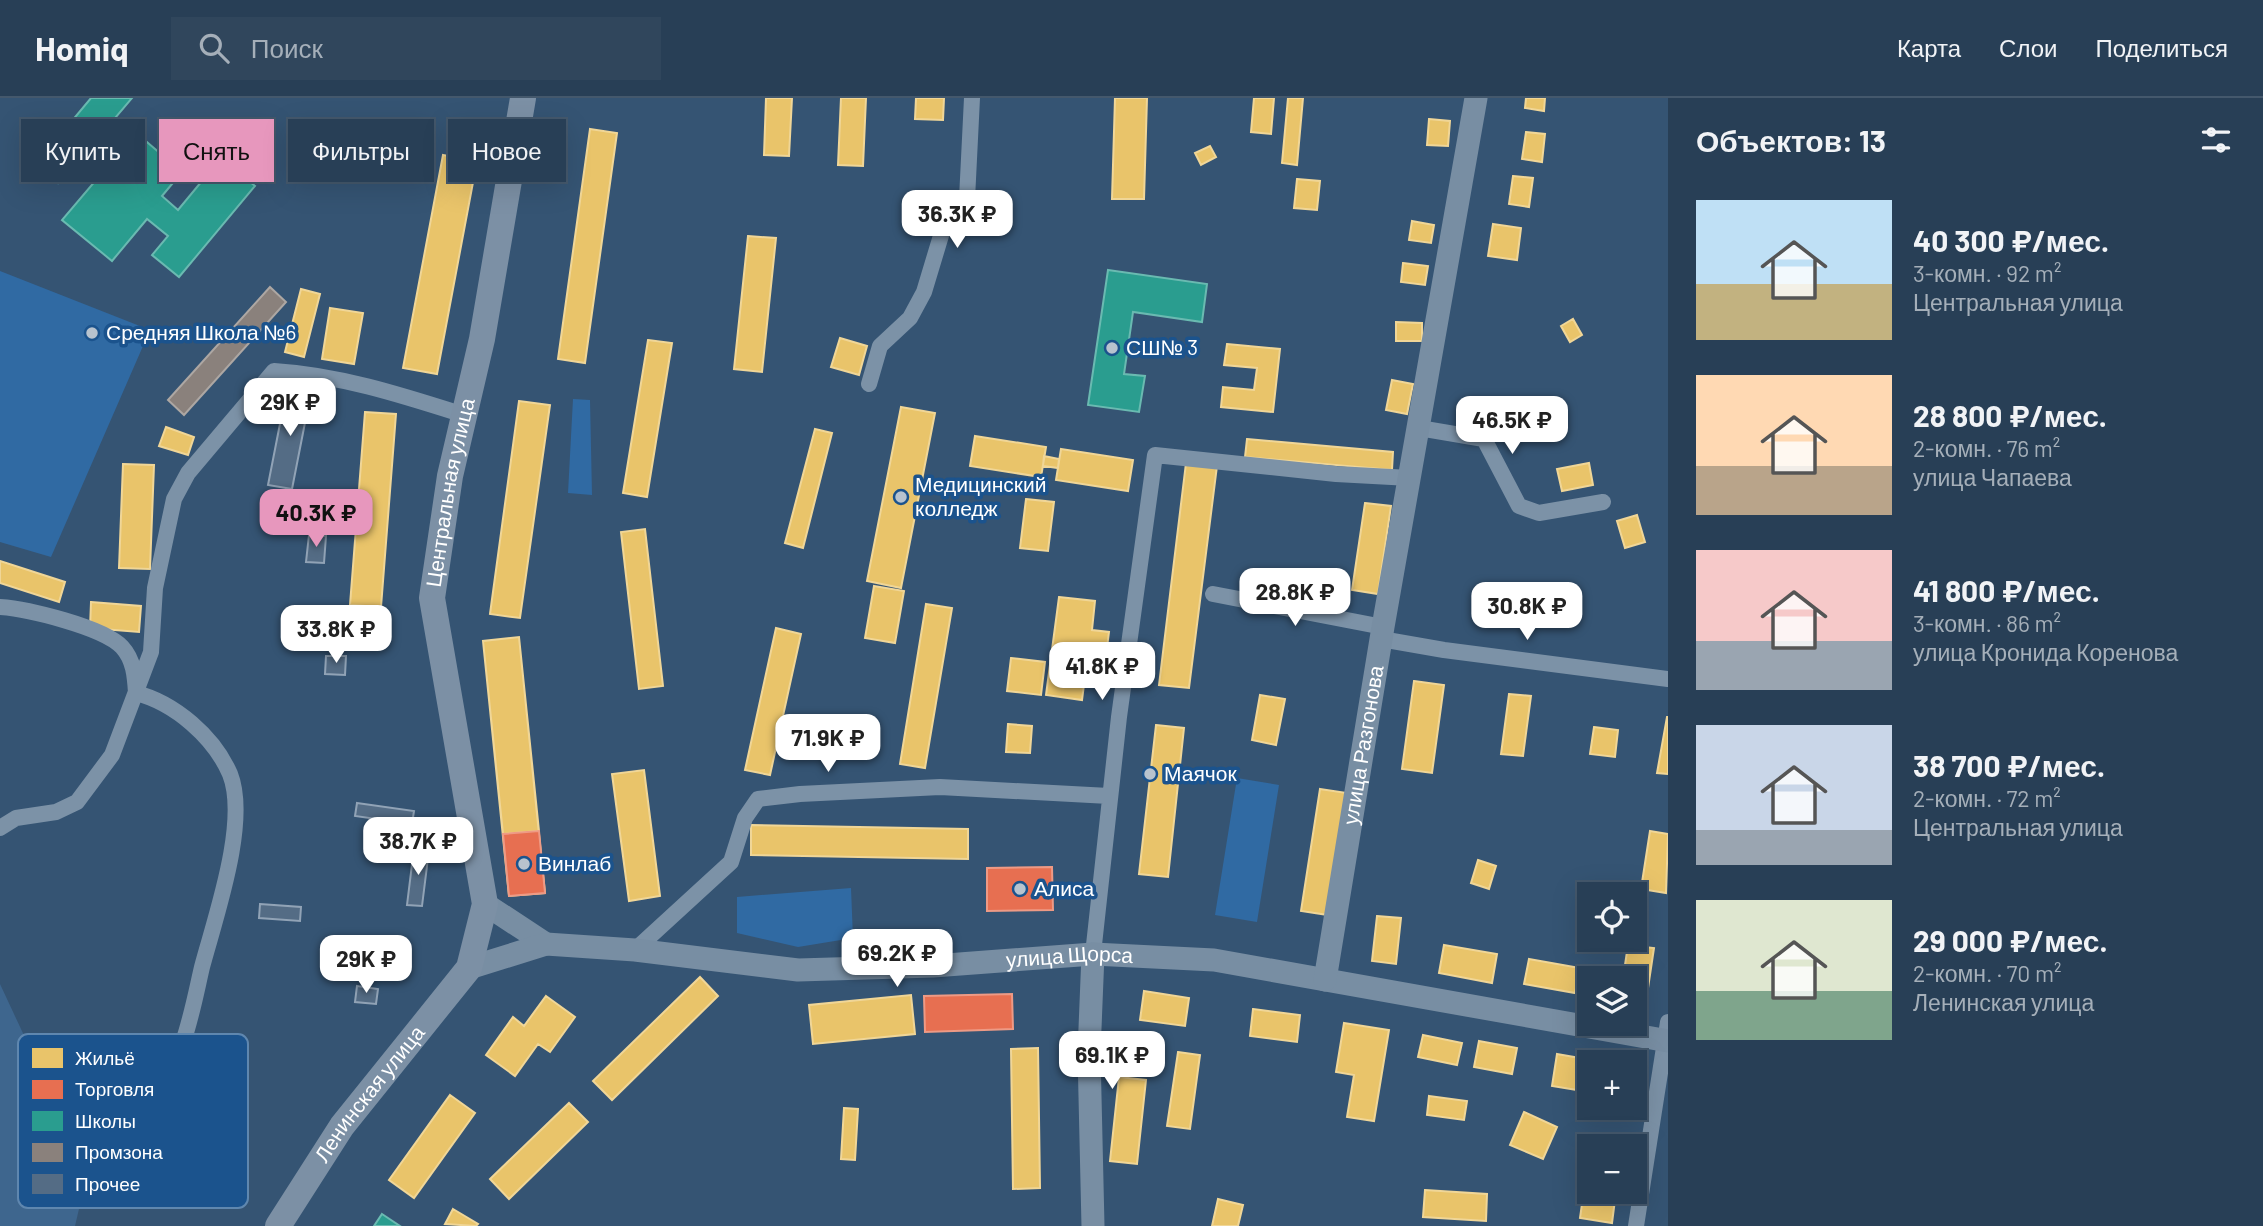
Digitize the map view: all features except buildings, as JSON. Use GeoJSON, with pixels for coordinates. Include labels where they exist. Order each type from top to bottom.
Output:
{"type":"FeatureCollection","features":[{"type":"Feature","properties":{"kind":"main road","name":"Центральная улица"},"geometry":{"type":"LineString","coordinates":[[469,968],[485,904],[432,598],[450,476],[482,340],[523,98]]}},
{"type":"Feature","properties":{"kind":"main road","name":"Ленинская улица"},"geometry":{"type":"LineString","coordinates":[[278,1226],[342,1126],[469,968]]}},
{"type":"Feature","properties":{"kind":"street"},"geometry":{"type":"LineString","coordinates":[[869,384],[880,346],[910,318],[924,292],[943,229],[967,199],[972,98]]}},
{"type":"Feature","properties":{"kind":"street","name":"улица Разгонова"},"geometry":{"type":"LineString","coordinates":[[1325,980],[1382,633],[1476,98]]}},
{"type":"Feature","properties":{"kind":"street"},"geometry":{"type":"LineString","coordinates":[[0,828],[16,818],[57,812],[77,802],[112,755],[150,652],[155,588],[174,499],[188,473],[274,371],[312,373],[464,415]]}},
{"type":"Feature","properties":{"kind":"street"},"geometry":{"type":"LineString","coordinates":[[1419,428],[1483,439],[1519,506],[1539,513],[1603,502]]}},
{"type":"Feature","properties":{"kind":"street"},"geometry":{"type":"LineString","coordinates":[[1093,1226],[1089,1053],[1093,954],[1109,796],[1155,455],[1336,474],[1410,478]]}},
{"type":"Feature","properties":{"kind":"street"},"geometry":{"type":"LineString","coordinates":[[1213,594],[1444,650],[1668,678]]}},
{"type":"Feature","properties":{"kind":"street"},"geometry":{"type":"LineString","coordinates":[[0,607],[27,608],[64,619],[122,646],[134,668],[136,693]]}},
{"type":"Feature","properties":{"kind":"street"},"geometry":{"type":"LineString","coordinates":[[136,693],[155,698],[174,710],[211,743],[230,776],[235,818],[229,865],[185,1034]]}},
{"type":"Feature","properties":{"kind":"street"},"geometry":{"type":"LineString","coordinates":[[635,950],[731,862],[745,818],[758,799],[940,787],[1109,796]]}},
{"type":"Feature","properties":{"kind":"street"},"geometry":{"type":"LineString","coordinates":[[485,904],[546,944]]}},
{"type":"Feature","properties":{"kind":"street","name":"улица Щорса"},"geometry":{"type":"LineString","coordinates":[[469,968],[546,944],[635,950],[798,970],[933,966],[1093,954],[1214,960],[1667,1035]]}},
{"type":"Feature","properties":{"kind":"street"},"geometry":{"type":"LineString","coordinates":[[1636,1226],[1667,1035]]}},
{"type":"Feature","properties":{"kind":"shaded area"},"geometry":{"type":"Polygon","coordinates":[[[0,271],[150,330],[51,557],[0,542],[0,271]]]}},
{"type":"Feature","properties":{"kind":"shaded area"},"geometry":{"type":"Polygon","coordinates":[[[573,399],[590,400],[592,495],[568,493],[573,399]]]}},
{"type":"Feature","properties":{"kind":"shaded area"},"geometry":{"type":"Polygon","coordinates":[[[1237,778],[1279,785],[1257,922],[1215,915],[1237,778]]]}},
{"type":"Feature","properties":{"kind":"shaded area"},"geometry":{"type":"Polygon","coordinates":[[[851,888],[853,938],[798,947],[737,933],[737,897],[851,888]]]}},
{"type":"Feature","properties":{"kind":"shaded area"},"geometry":{"type":"Polygon","coordinates":[[[0,984],[23,1034],[18,1034],[18,1208],[79,1208],[75,1226],[0,1226],[0,984]]]}},
{"type":"Feature","properties":{"kind":"place","name":"Средняя Школа №6"},"geometry":{"type":"Point","coordinates":[92,333]}},
{"type":"Feature","properties":{"kind":"place","name":"СШ№ 3"},"geometry":{"type":"Point","coordinates":[1112,348]}},
{"type":"Feature","properties":{"kind":"place","name":"Медицинский колледж"},"geometry":{"type":"Point","coordinates":[901,497]}},
{"type":"Feature","properties":{"kind":"place","name":"Маячок"},"geometry":{"type":"Point","coordinates":[1150,774]}},
{"type":"Feature","properties":{"kind":"place","name":"Винлаб"},"geometry":{"type":"Point","coordinates":[524,864]}},
{"type":"Feature","properties":{"kind":"place","name":"Алиса"},"geometry":{"type":"Point","coordinates":[1020,889]}}]}
